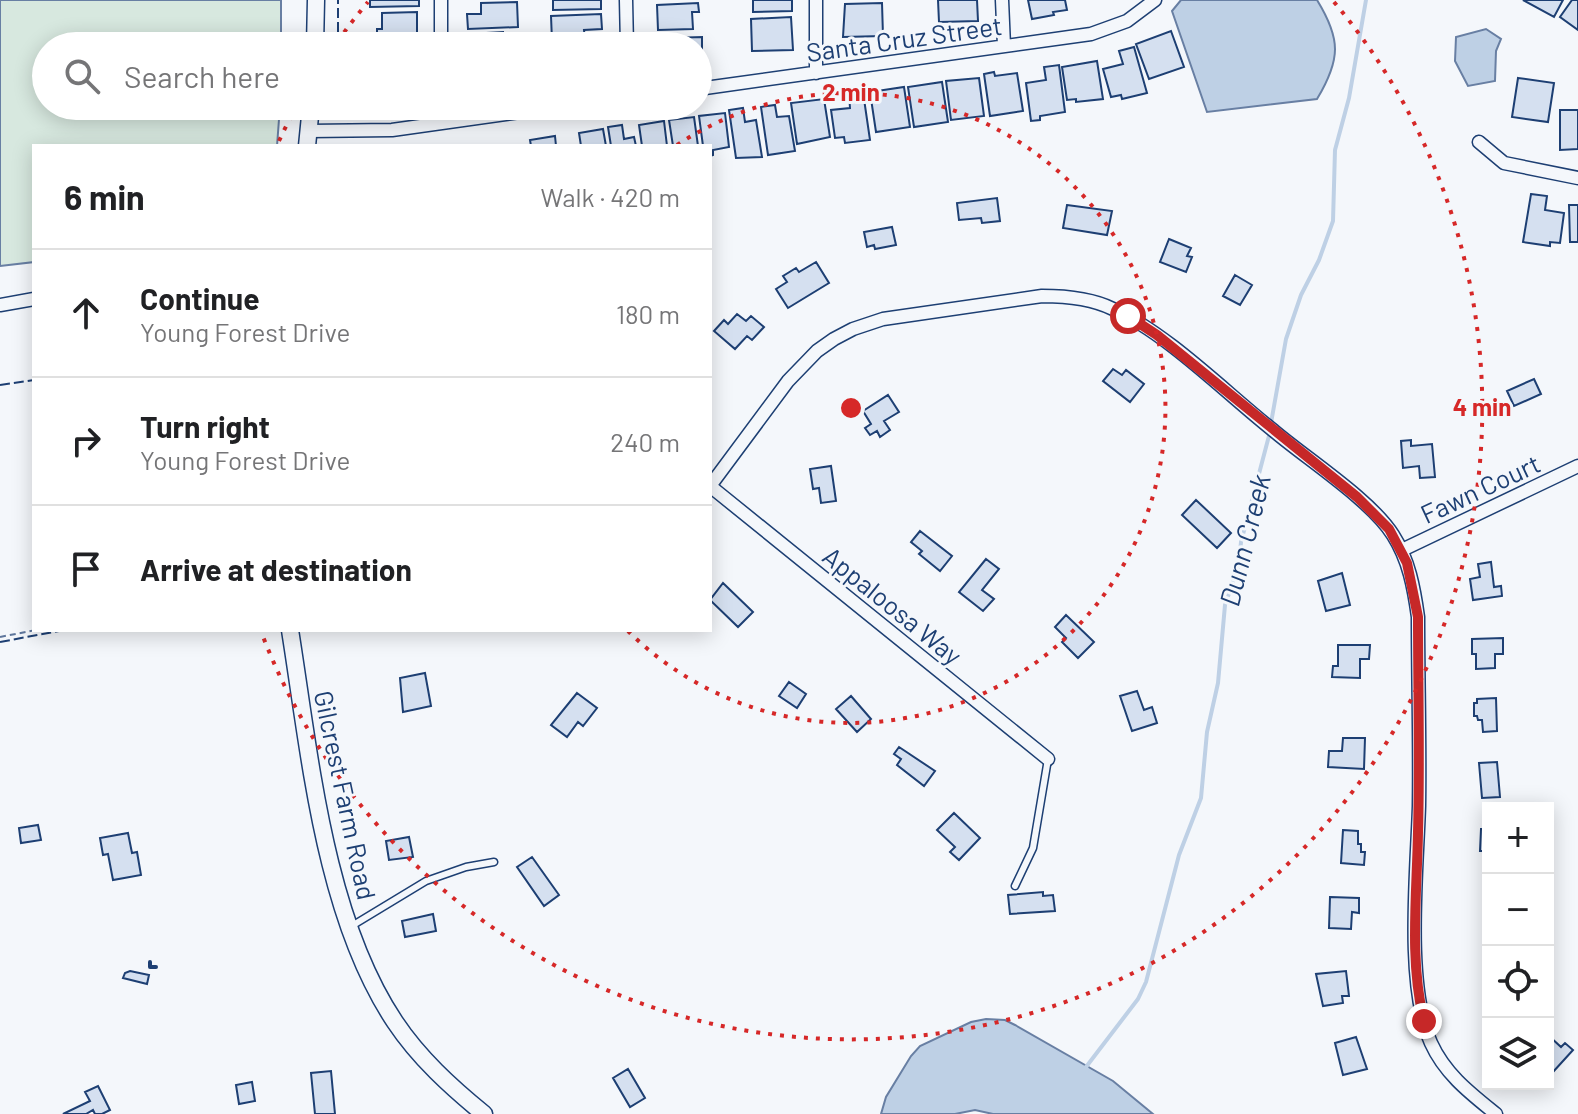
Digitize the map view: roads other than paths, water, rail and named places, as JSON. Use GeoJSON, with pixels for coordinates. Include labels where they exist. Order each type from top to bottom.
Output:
{"type":"FeatureCollection","features":[{"type":"Feature","properties":{"kind":"main road"},"geometry":{"type":"LineString","coordinates":[[315,32],[316,0]]}},
{"type":"Feature","properties":{"kind":"main road","name":"Gilcrest Farm Road"},"geometry":{"type":"LineString","coordinates":[[290,632],[326,840],[350,927],[366,970],[396,1023],[434,1070],[484,1114]]}},
{"type":"Feature","properties":{"kind":"street"},"geometry":{"type":"LineString","coordinates":[[441,0],[441,32]]}},
{"type":"Feature","properties":{"kind":"street"},"geometry":{"type":"LineString","coordinates":[[626,0],[627,32]]}},
{"type":"Feature","properties":{"kind":"street"},"geometry":{"type":"LineString","coordinates":[[816,0],[816,73]]}},
{"type":"Feature","properties":{"kind":"street"},"geometry":{"type":"LineString","coordinates":[[1002,0],[1004,46]]}},
{"type":"Feature","properties":{"kind":"street","name":"Santa Cruz Street"},"geometry":{"type":"LineString","coordinates":[[712,87],[1091,34],[1127,21],[1155,0]]}},
{"type":"Feature","properties":{"kind":"street"},"geometry":{"type":"LineString","coordinates":[[308,139],[463,120]]}},
{"type":"Feature","properties":{"kind":"street"},"geometry":{"type":"LineString","coordinates":[[1479,142],[1504,163],[1578,178]]}},
{"type":"Feature","properties":{"kind":"street"},"geometry":{"type":"LineString","coordinates":[[712,483],[788,381],[817,351],[834,339],[883,319],[1042,296],[1069,297],[1095,302],[1128,316],[1157,335],[1357,497],[1389,529],[1402,550],[1415,592],[1418,617],[1416,963],[1419,998],[1430,1041],[1441,1062],[1460,1085],[1496,1114]]}},
{"type":"Feature","properties":{"kind":"street"},"geometry":{"type":"LineString","coordinates":[[0,305],[32,299]]}},
{"type":"Feature","properties":{"kind":"street","name":"Fawn Court"},"geometry":{"type":"LineString","coordinates":[[1402,550],[1578,466]]}},
{"type":"Feature","properties":{"kind":"street","name":"Appaloosa Way"},"geometry":{"type":"LineString","coordinates":[[712,488],[1048,759]]}},
{"type":"Feature","properties":{"kind":"lane"},"geometry":{"type":"LineString","coordinates":[[1015,886],[1033,848],[1048,759]]}},
{"type":"Feature","properties":{"kind":"lane"},"geometry":{"type":"LineString","coordinates":[[350,927],[426,881],[466,867],[494,862]]}},
{"type":"Feature","properties":{"kind":"water"},"geometry":{"type":"Polygon","coordinates":[[[1181,0],[1317,0],[1330,26],[1335,49],[1330,72],[1317,99],[1207,112],[1172,11],[1181,0]]]}},
{"type":"Feature","properties":{"kind":"water"},"geometry":{"type":"Polygon","coordinates":[[[1486,29],[1501,39],[1496,51],[1495,81],[1468,86],[1455,61],[1456,37],[1486,29]]]}},
{"type":"Feature","properties":{"kind":"water"},"geometry":{"type":"Polygon","coordinates":[[[1005,1020],[1015,1025],[1113,1081],[1153,1114],[993,1114],[975,1110],[955,1114],[881,1114],[886,1097],[920,1046],[971,1022],[1005,1020]]]}},
{"type":"Feature","properties":{"kind":"waterway","name":"Dunn Creek"},"geometry":{"type":"LineString","coordinates":[[1271,423],[1286,339],[1333,221],[1335,150],[1349,98],[1366,0]]}},
{"type":"Feature","properties":{"kind":"waterway","name":"Dunn Creek"},"geometry":{"type":"LineString","coordinates":[[1087,1071],[1086,1067],[1138,999],[1146,982],[1179,855],[1201,798],[1207,732],[1218,683],[1225,605],[1239,564],[1241,542],[1270,432]]}}]}
